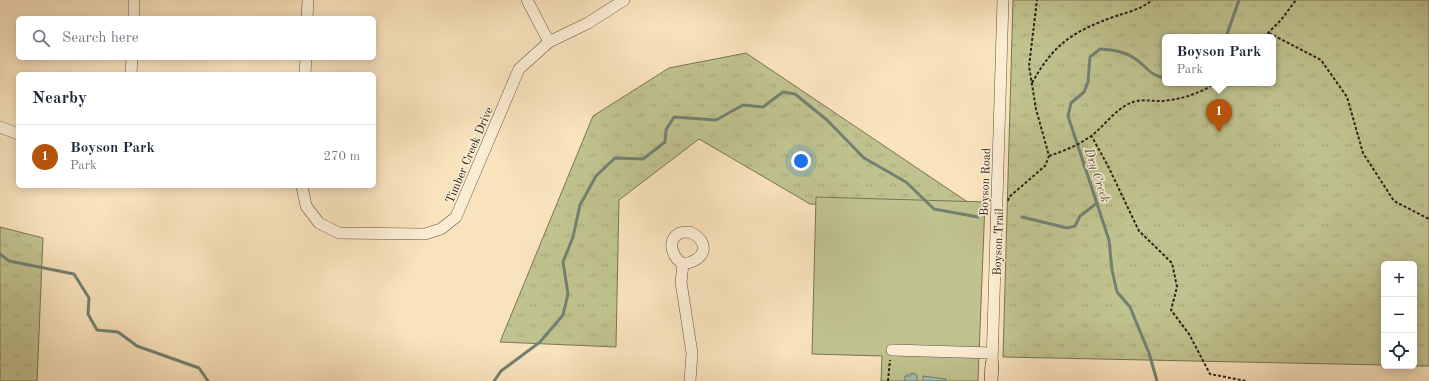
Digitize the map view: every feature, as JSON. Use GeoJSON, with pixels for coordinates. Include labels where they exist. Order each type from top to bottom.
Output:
{"type":"FeatureCollection","features":[{"type":"Feature","properties":{"kind":"main road"},"geometry":{"type":"LineString","coordinates":[[991,381],[992,359]]}},
{"type":"Feature","properties":{"kind":"street"},"geometry":{"type":"LineString","coordinates":[[134,0],[134,16]]}},
{"type":"Feature","properties":{"kind":"street"},"geometry":{"type":"LineString","coordinates":[[307,16],[308,0]]}},
{"type":"Feature","properties":{"kind":"street"},"geometry":{"type":"LineString","coordinates":[[527,0],[549,42]]}},
{"type":"Feature","properties":{"kind":"street","name":"Timber Creek Drive"},"geometry":{"type":"LineString","coordinates":[[302,188],[306,206],[319,222],[339,233],[425,234],[441,229],[456,217],[519,69],[549,42],[588,23],[624,0]]}},
{"type":"Feature","properties":{"kind":"street","name":"Boyson Road"},"geometry":{"type":"LineString","coordinates":[[992,359],[1003,0]]}},
{"type":"Feature","properties":{"kind":"street"},"geometry":{"type":"LineString","coordinates":[[131,72],[132,60]]}},
{"type":"Feature","properties":{"kind":"street"},"geometry":{"type":"LineString","coordinates":[[305,72],[306,60]]}},
{"type":"Feature","properties":{"kind":"street"},"geometry":{"type":"LineString","coordinates":[[0,127],[16,133]]}},
{"type":"Feature","properties":{"kind":"street"},"geometry":{"type":"LineString","coordinates":[[683,264],[681,282],[692,353],[690,381]]}},
{"type":"Feature","properties":{"kind":"street"},"geometry":{"type":"LineString","coordinates":[[892,350],[992,359]]}},
{"type":"Feature","properties":{"kind":"path"},"geometry":{"type":"LineString","coordinates":[[1037,0],[1030,59],[1036,109],[1049,156],[1082,142],[1116,112],[1133,102],[1142,100],[1162,101],[1202,92],[1211,86]]}},
{"type":"Feature","properties":{"kind":"path"},"geometry":{"type":"LineString","coordinates":[[1032,84],[1045,62],[1059,46],[1075,33],[1093,24],[1141,8],[1152,0]]}},
{"type":"Feature","properties":{"kind":"path"},"geometry":{"type":"LineString","coordinates":[[1269,33],[1296,0]]}},
{"type":"Feature","properties":{"kind":"path"},"geometry":{"type":"LineString","coordinates":[[1276,37],[1320,60],[1347,97],[1363,153],[1394,201],[1429,219]]}},
{"type":"Feature","properties":{"kind":"path"},"geometry":{"type":"LineString","coordinates":[[1091,135],[1140,231],[1172,264],[1177,287],[1171,310],[1189,334],[1210,374],[1246,381]]}},
{"type":"Feature","properties":{"kind":"path","name":"Boyson Trail"},"geometry":{"type":"LineString","coordinates":[[1008,202],[1009,198],[1045,166],[1049,156]]}},
{"type":"Feature","properties":{"kind":"path"},"geometry":{"type":"LineString","coordinates":[[888,381],[892,350]]}},
{"type":"Feature","properties":{"kind":"green space"},"geometry":{"type":"Polygon","coordinates":[[[1013,0],[1429,0],[1429,366],[1417,366],[1417,261],[1381,261],[1381,365],[1003,357],[1013,0]]]}},
{"type":"Feature","properties":{"kind":"green space"},"geometry":{"type":"Polygon","coordinates":[[[746,53],[978,209],[810,204],[699,139],[619,200],[616,347],[500,342],[593,116],[669,68],[746,53]]]}},
{"type":"Feature","properties":{"kind":"green space"},"geometry":{"type":"Polygon","coordinates":[[[816,197],[985,202],[978,381],[881,381],[882,356],[812,354],[816,197]]]}},
{"type":"Feature","properties":{"kind":"green space"},"geometry":{"type":"Polygon","coordinates":[[[0,227],[43,238],[37,381],[0,381],[0,227]]]}},
{"type":"Feature","properties":{"kind":"water"},"geometry":{"type":"Polygon","coordinates":[[[913,373],[917,375],[917,381],[905,381],[905,376],[913,373]]]}},
{"type":"Feature","properties":{"kind":"water"},"geometry":{"type":"Polygon","coordinates":[[[923,376],[946,379],[946,381],[923,381],[923,376]]]}},
{"type":"Feature","properties":{"kind":"waterway","name":"Dry Creek"},"geometry":{"type":"LineString","coordinates":[[1227,34],[1239,0]]}},
{"type":"Feature","properties":{"kind":"waterway","name":"Dry Creek"},"geometry":{"type":"LineString","coordinates":[[1157,381],[1149,353],[1130,307],[1117,292],[1112,270],[1109,240],[1068,116],[1071,103],[1084,92],[1088,82],[1090,57],[1100,49],[1122,52],[1138,61],[1155,75],[1162,77]]}},
{"type":"Feature","properties":{"kind":"waterway"},"geometry":{"type":"LineString","coordinates":[[494,381],[501,371],[540,342],[563,315],[568,294],[563,262],[573,237],[580,205],[596,176],[615,158],[643,159],[665,142],[666,130],[674,117],[716,120],[743,105],[763,107],[783,92],[795,94],[827,120],[864,158],[906,182],[934,209],[978,217]]}},
{"type":"Feature","properties":{"kind":"waterway"},"geometry":{"type":"LineString","coordinates":[[1022,217],[1067,228],[1075,226],[1080,216],[1097,203]]}},
{"type":"Feature","properties":{"kind":"waterway"},"geometry":{"type":"LineString","coordinates":[[0,254],[9,261],[74,274],[89,298],[88,314],[97,330],[118,332],[137,346],[199,368],[208,381]]}},
{"type":"Feature","properties":{"kind":"place","name":"Boyson Park"},"geometry":{"type":"Point","coordinates":[1219,132]}}]}
